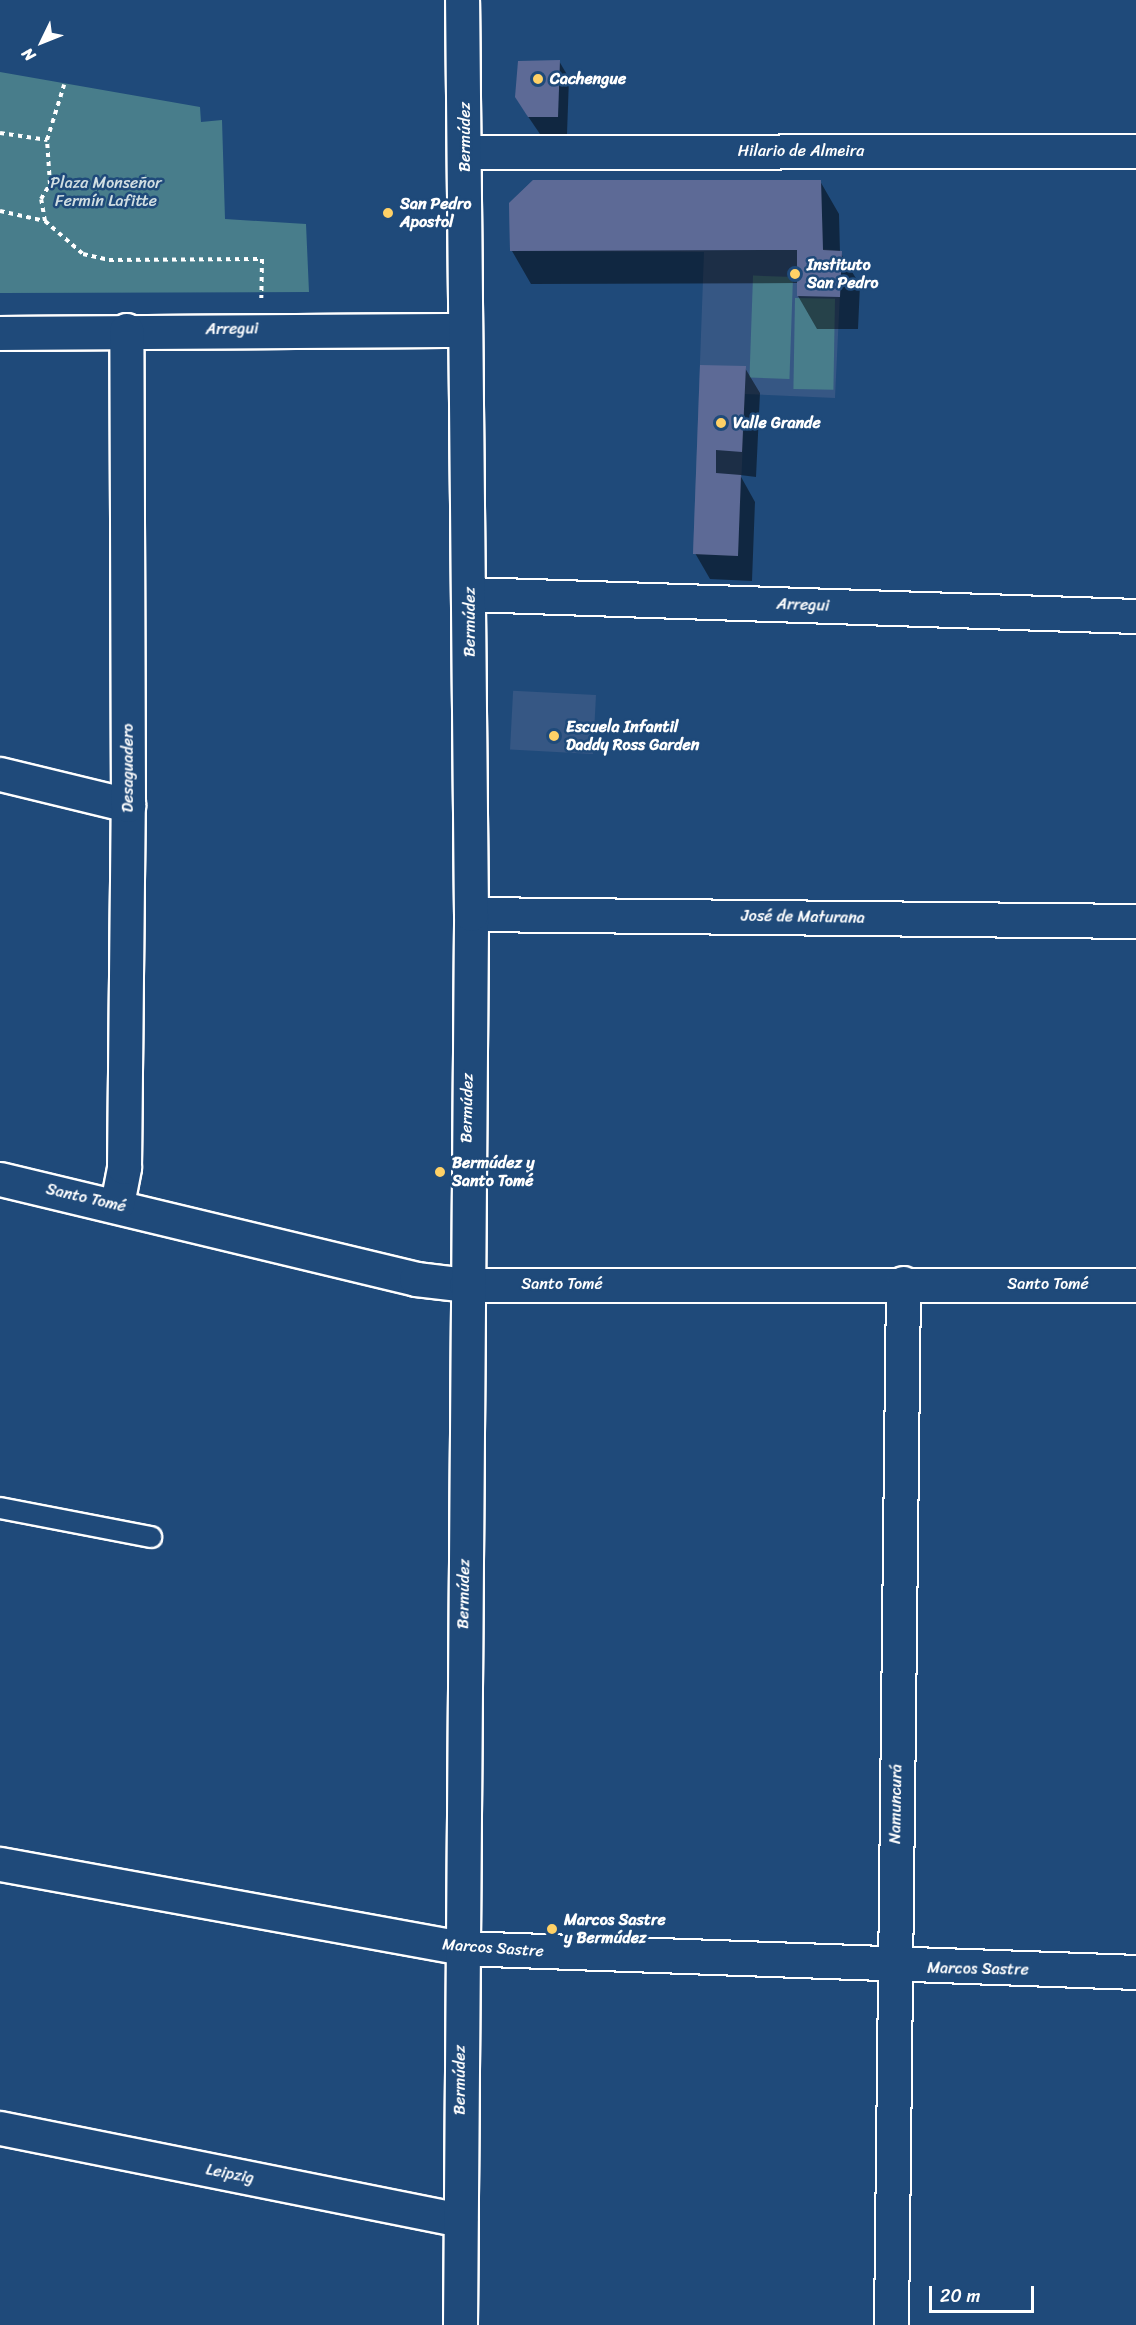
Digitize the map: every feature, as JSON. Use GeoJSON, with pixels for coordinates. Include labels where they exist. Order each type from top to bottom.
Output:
{"type":"FeatureCollection","features":[{"type":"Feature","properties":{"kind":"street","name":"Bermúdez"},"geometry":{"type":"LineString","coordinates":[[460,2325],[460,1948],[471,914],[470,594],[462,0]]}},
{"type":"Feature","properties":{"kind":"street","name":"Hilario de Almeira"},"geometry":{"type":"LineString","coordinates":[[465,152],[1136,151]]}},
{"type":"Feature","properties":{"kind":"street","name":"Arregui"},"geometry":{"type":"LineString","coordinates":[[0,333],[261,329],[465,330]]}},
{"type":"Feature","properties":{"kind":"street","name":"Desaguadero"},"geometry":{"type":"LineString","coordinates":[[117,1204],[124,1167],[128,805],[126,330]]}},
{"type":"Feature","properties":{"kind":"street","name":"Arregui"},"geometry":{"type":"LineString","coordinates":[[470,594],[1136,615]]}},
{"type":"Feature","properties":{"kind":"street"},"geometry":{"type":"LineString","coordinates":[[0,774],[128,805]]}},
{"type":"Feature","properties":{"kind":"street","name":"José de Maturana"},"geometry":{"type":"LineString","coordinates":[[471,914],[1136,921]]}},
{"type":"Feature","properties":{"kind":"street","name":"Santo Tomé"},"geometry":{"type":"LineString","coordinates":[[0,1179],[117,1204],[416,1279],[466,1285],[903,1283],[1136,1285]]}},
{"type":"Feature","properties":{"kind":"street","name":"Namuncurá"},"geometry":{"type":"LineString","coordinates":[[891,2325],[903,1283]]}},
{"type":"Feature","properties":{"kind":"street","name":"Marcos Sastre"},"geometry":{"type":"LineString","coordinates":[[0,1864],[460,1948],[894,1967],[1136,1972]]}},
{"type":"Feature","properties":{"kind":"street","name":"Leipzig"},"geometry":{"type":"LineString","coordinates":[[0,2128],[460,2220]]}},
{"type":"Feature","properties":{"kind":"lane"},"geometry":{"type":"LineString","coordinates":[[0,1508],[150,1537]]}},
{"type":"Feature","properties":{"kind":"path"},"geometry":{"type":"LineString","coordinates":[[45,221],[41,199],[50,183],[47,140],[64,85]]}},
{"type":"Feature","properties":{"kind":"path"},"geometry":{"type":"LineString","coordinates":[[0,133],[47,140]]}},
{"type":"Feature","properties":{"kind":"path"},"geometry":{"type":"LineString","coordinates":[[0,211],[45,221],[83,254],[109,260],[262,259],[261,329]]}},
{"type":"Feature","properties":{"kind":"shaded area","name":"Instituto San Pedro"},"geometry":{"type":"Polygon","coordinates":[[[533,180],[821,180],[823,249],[842,251],[835,398],[745,394],[738,556],[693,554],[704,252],[510,251],[509,203],[533,180]]]}},
{"type":"Feature","properties":{"kind":"shaded area","name":"Escuela Infantil Daddy Ross Garden"},"geometry":{"type":"Polygon","coordinates":[[[513,691],[596,695],[593,754],[510,750],[513,691]]]}},
{"type":"Feature","properties":{"kind":"green space","name":"Plaza Monseñor Fermín Lafitte"},"geometry":{"type":"Polygon","coordinates":[[[0,72],[200,107],[201,122],[222,120],[225,219],[306,224],[309,292],[0,293],[0,72]]]}},
{"type":"Feature","properties":{"kind":"green space"},"geometry":{"type":"Polygon","coordinates":[[[753,276],[793,277],[789,379],[749,378],[753,276]]]}},
{"type":"Feature","properties":{"kind":"green space"},"geometry":{"type":"Polygon","coordinates":[[[795,298],[835,299],[833,390],[793,389],[795,298]]]}},
{"type":"Feature","properties":{"kind":"building","name":"Cachengue"},"geometry":{"type":"Polygon","coordinates":[[[560,60],[558,117],[528,117],[515,97],[518,61],[560,60]]]}},
{"type":"Feature","properties":{"kind":"building","name":"Instituto San Pedro"},"geometry":{"type":"Polygon","coordinates":[[[533,180],[821,180],[823,250],[842,251],[840,297],[797,296],[797,250],[510,251],[509,203],[533,180]]]}},
{"type":"Feature","properties":{"kind":"building"},"geometry":{"type":"Polygon","coordinates":[[[700,365],[746,366],[742,452],[716,450],[716,473],[741,475],[738,556],[693,554],[700,365]]]}},
{"type":"Feature","properties":{"kind":"place","name":"Cachengue"},"geometry":{"type":"Point","coordinates":[538,79]}},
{"type":"Feature","properties":{"kind":"place","name":"San Pedro Apostol"},"geometry":{"type":"Point","coordinates":[388,213]}},
{"type":"Feature","properties":{"kind":"place","name":"Instituto San Pedro"},"geometry":{"type":"Point","coordinates":[795,274]}},
{"type":"Feature","properties":{"kind":"place","name":"Valle Grande"},"geometry":{"type":"Point","coordinates":[721,423]}},
{"type":"Feature","properties":{"kind":"place","name":"Escuela Infantil Daddy Ross Garden"},"geometry":{"type":"Point","coordinates":[554,736]}},
{"type":"Feature","properties":{"kind":"place","name":"Bermúdez y Santo Tomé"},"geometry":{"type":"Point","coordinates":[440,1172]}},
{"type":"Feature","properties":{"kind":"place","name":"Marcos Sastre y Bermúdez"},"geometry":{"type":"Point","coordinates":[552,1929]}}]}
